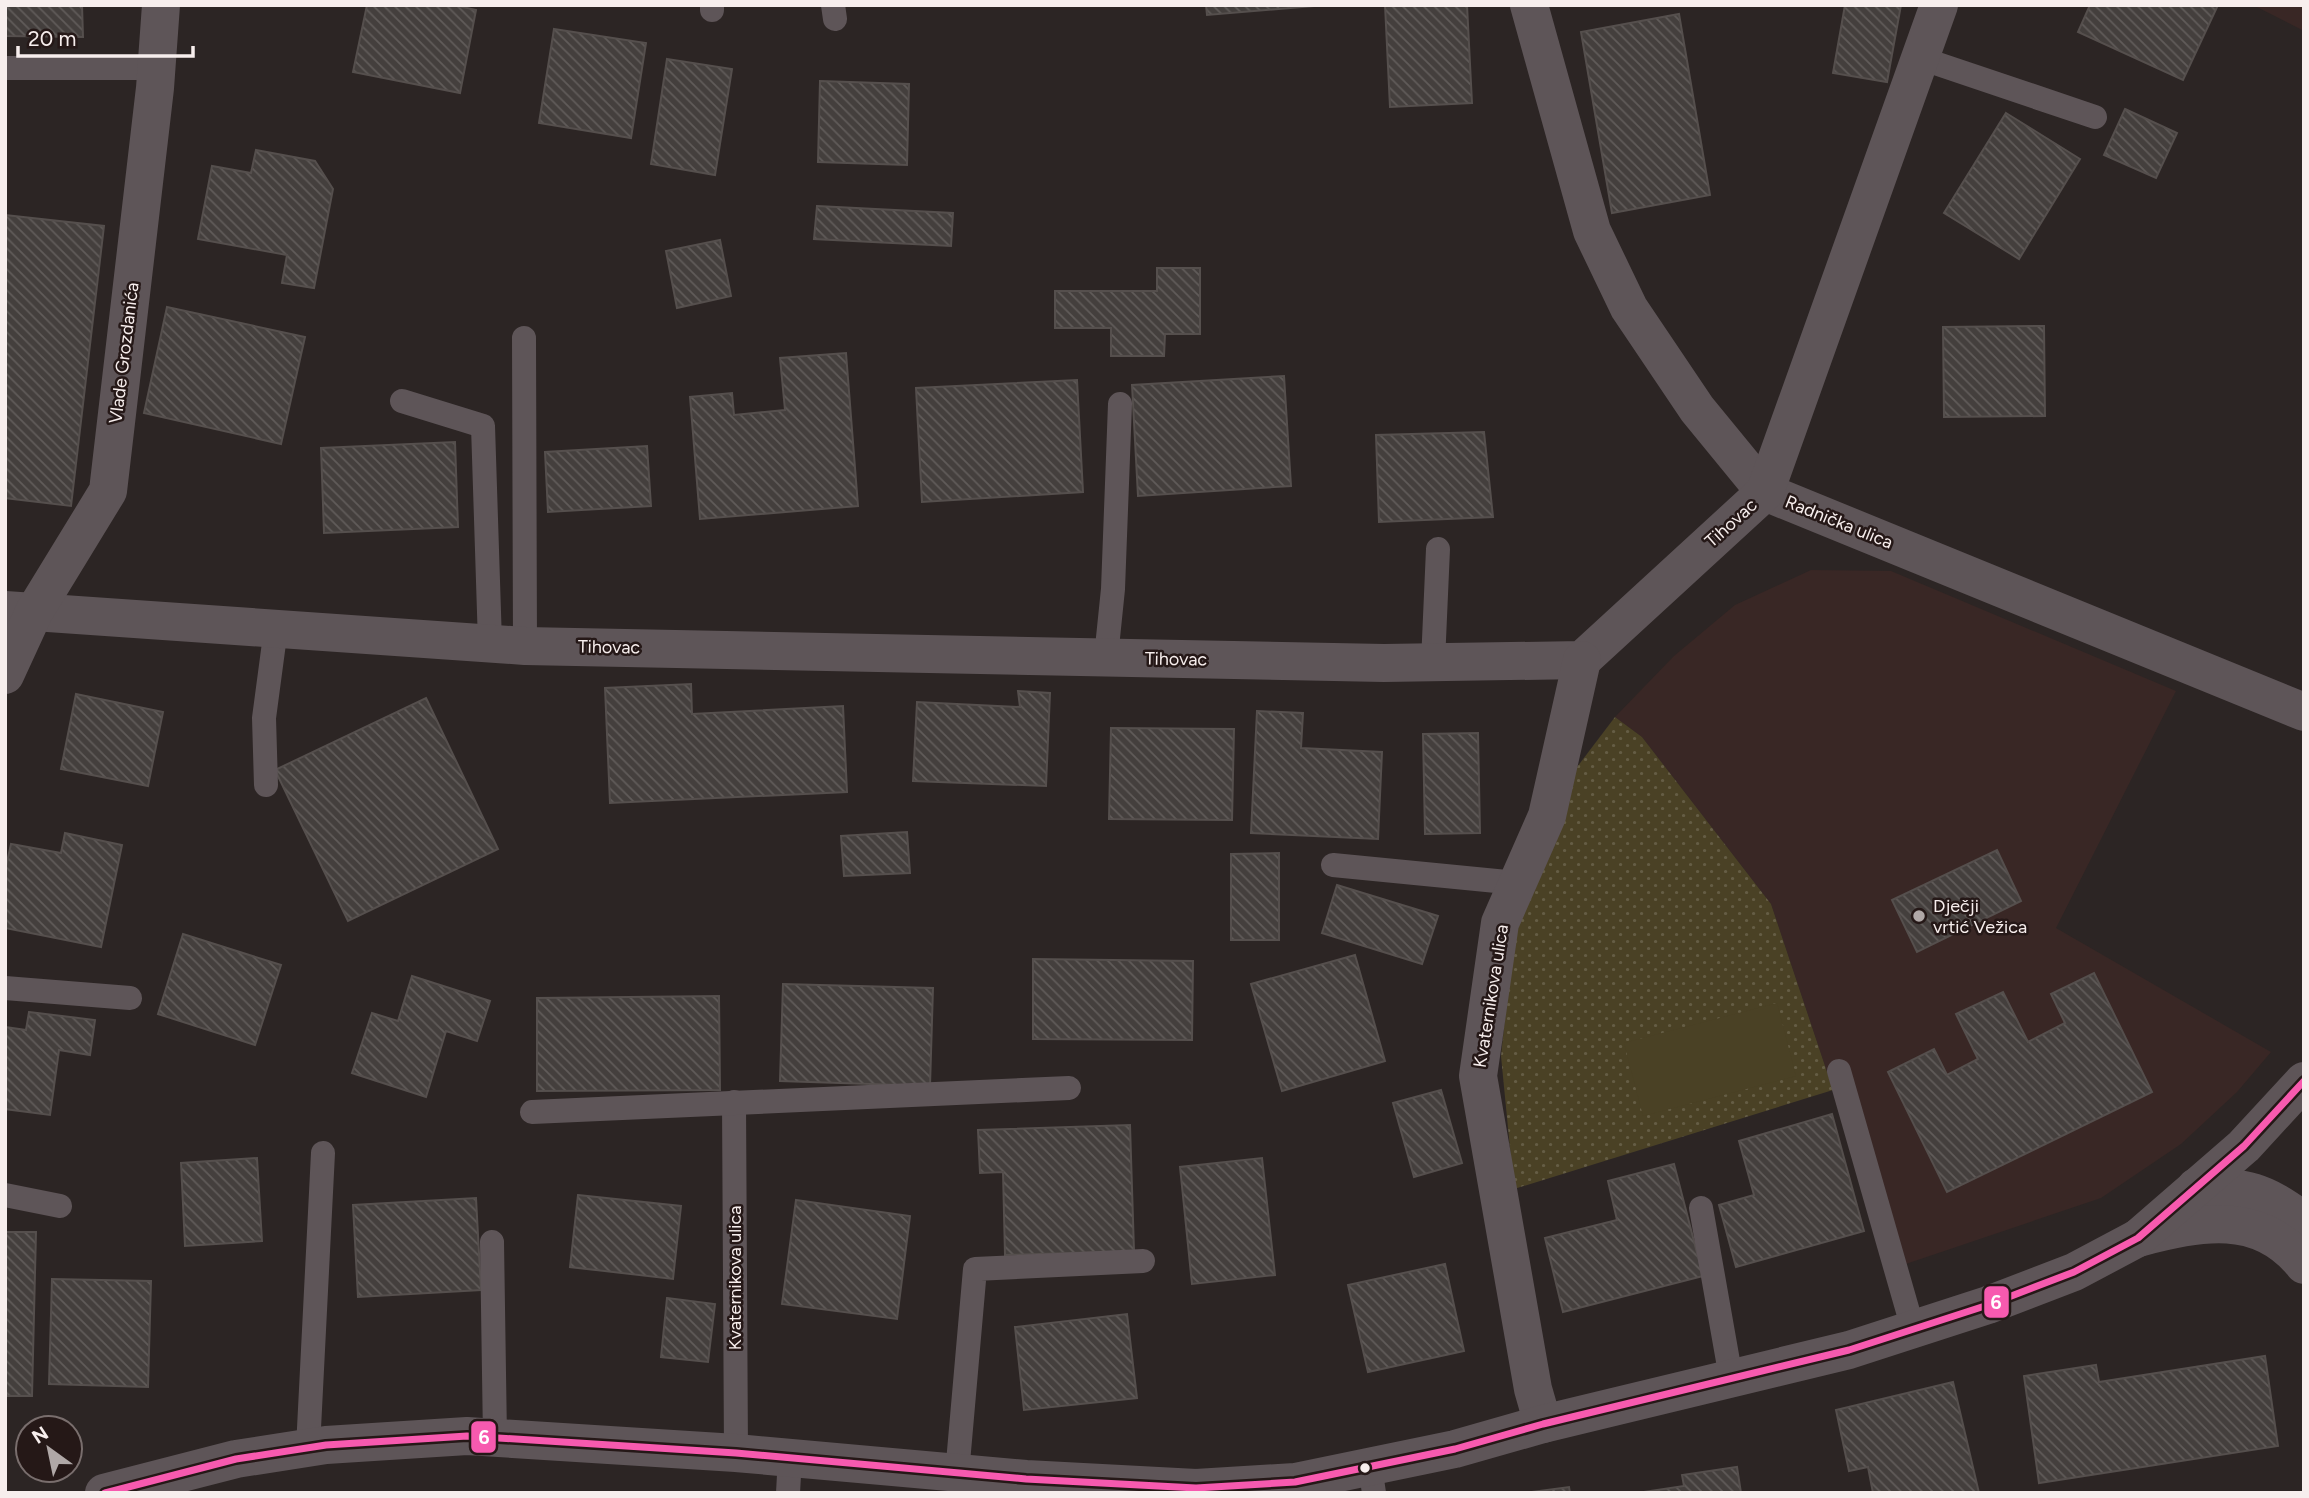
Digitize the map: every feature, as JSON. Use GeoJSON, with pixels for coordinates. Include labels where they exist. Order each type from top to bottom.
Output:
{"type":"FeatureCollection","features":[{"type":"Feature","properties":{"kind":"street","name":"Vlade Grozdanića"},"geometry":{"type":"LineString","coordinates":[[5,675],[20,611],[108,491],[156,78],[160,5]]}},
{"type":"Feature","properties":{"kind":"street","name":"Radnička ulica"},"geometry":{"type":"LineString","coordinates":[[1529,5],[1592,231],[1629,308],[1697,409],[1765,492],[2304,712]]}},
{"type":"Feature","properties":{"kind":"street","name":"Tihovac"},"geometry":{"type":"LineString","coordinates":[[20,611],[508,644],[1433,662],[1582,660],[1765,492],[1939,5]]}},
{"type":"Feature","properties":{"kind":"street","name":"Kvaternikova ulica"},"geometry":{"type":"LineString","coordinates":[[1543,1423],[1534,1389],[1478,1076],[1500,923],[1546,816],[1582,660]]}},
{"type":"Feature","properties":{"kind":"street"},"geometry":{"type":"LineString","coordinates":[[2138,1238],[2244,1146],[2304,1080]]}},
{"type":"Feature","properties":{"kind":"street"},"geometry":{"type":"LineString","coordinates":[[2196,1187],[2240,1187],[2278,1202],[2304,1221]]}},
{"type":"Feature","properties":{"kind":"street"},"geometry":{"type":"LineString","coordinates":[[104,1493],[236,1458],[308,1448],[454,1437],[736,1453],[789,1475],[957,1474],[1026,1486],[1196,1488],[1372,1480],[1455,1449],[1543,1423],[1849,1350],[2074,1272],[2138,1238],[2180,1227],[2229,1223],[2268,1234],[2304,1265]]}},
{"type":"Feature","properties":{"kind":"lane"},"geometry":{"type":"LineString","coordinates":[[1920,58],[2095,117]]}},
{"type":"Feature","properties":{"kind":"lane"},"geometry":{"type":"LineString","coordinates":[[5,68],[156,78]]}},
{"type":"Feature","properties":{"kind":"lane"},"geometry":{"type":"LineString","coordinates":[[508,644],[524,338]]}},
{"type":"Feature","properties":{"kind":"lane"},"geometry":{"type":"LineString","coordinates":[[402,401],[483,426],[508,644]]}},
{"type":"Feature","properties":{"kind":"lane"},"geometry":{"type":"LineString","coordinates":[[1105,657],[1113,589],[1120,404]]}},
{"type":"Feature","properties":{"kind":"lane"},"geometry":{"type":"LineString","coordinates":[[1433,662],[1438,549]]}},
{"type":"Feature","properties":{"kind":"lane"},"geometry":{"type":"LineString","coordinates":[[266,785],[264,718],[276,628]]}},
{"type":"Feature","properties":{"kind":"lane"},"geometry":{"type":"LineString","coordinates":[[1333,865],[1517,883]]}},
{"type":"Feature","properties":{"kind":"lane"},"geometry":{"type":"LineString","coordinates":[[5,988],[130,998]]}},
{"type":"Feature","properties":{"kind":"lane"},"geometry":{"type":"LineString","coordinates":[[1839,1071],[1913,1329]]}},
{"type":"Feature","properties":{"kind":"lane"},"geometry":{"type":"LineString","coordinates":[[532,1112],[1069,1088]]}},
{"type":"Feature","properties":{"kind":"lane","name":"Kvaternikova ulica"},"geometry":{"type":"LineString","coordinates":[[734,1102],[736,1453]]}},
{"type":"Feature","properties":{"kind":"lane"},"geometry":{"type":"LineString","coordinates":[[308,1448],[323,1153]]}},
{"type":"Feature","properties":{"kind":"lane"},"geometry":{"type":"LineString","coordinates":[[5,1195],[60,1206]]}},
{"type":"Feature","properties":{"kind":"lane"},"geometry":{"type":"LineString","coordinates":[[1701,1208],[1731,1378]]}},
{"type":"Feature","properties":{"kind":"lane"},"geometry":{"type":"LineString","coordinates":[[492,1242],[495,1438]]}},
{"type":"Feature","properties":{"kind":"lane"},"geometry":{"type":"LineString","coordinates":[[957,1474],[975,1269],[1143,1261]]}},
{"type":"Feature","properties":{"kind":"shaded area"},"geometry":{"type":"Polygon","coordinates":[[[2253,5],[2304,5],[2304,31],[2253,5]]]}},
{"type":"Feature","properties":{"kind":"shaded area","name":"Dječji vrtić Vežica"},"geometry":{"type":"Polygon","coordinates":[[[1811,570],[1891,571],[2176,691],[2056,928],[2271,1052],[2237,1092],[2181,1144],[2101,1198],[1888,1270],[1833,1090],[1771,904],[1642,737],[1615,717],[1674,656],[1735,605],[1811,570]]]}},
{"type":"Feature","properties":{"kind":"shaded area"},"geometry":{"type":"Polygon","coordinates":[[[1615,717],[1642,737],[1771,904],[1833,1090],[1514,1189],[1501,1056],[1512,952],[1542,835],[1571,775],[1615,717]]]}},
{"type":"Feature","properties":{"kind":"shaded area"},"geometry":{"type":"Polygon","coordinates":[[[1777,1003],[1796,1076],[1643,1116],[1624,1043],[1777,1003]]]}},
{"type":"Feature","properties":{"kind":"building"},"geometry":{"type":"Polygon","coordinates":[[[5,5],[82,5],[83,37],[5,36],[5,5]]]}},
{"type":"Feature","properties":{"kind":"building"},"geometry":{"type":"Polygon","coordinates":[[[367,5],[454,5],[476,10],[460,93],[353,72],[367,5]]]}},
{"type":"Feature","properties":{"kind":"building"},"geometry":{"type":"Polygon","coordinates":[[[1206,5],[1326,5],[1207,15],[1206,5]]]}},
{"type":"Feature","properties":{"kind":"building"},"geometry":{"type":"Polygon","coordinates":[[[1385,5],[1467,5],[1472,103],[1390,107],[1385,5]]]}},
{"type":"Feature","properties":{"kind":"building"},"geometry":{"type":"Polygon","coordinates":[[[1845,5],[1901,5],[1887,82],[1833,73],[1845,5]]]}},
{"type":"Feature","properties":{"kind":"building"},"geometry":{"type":"Polygon","coordinates":[[[2090,5],[2218,5],[2183,80],[2078,32],[2090,5]]]}},
{"type":"Feature","properties":{"kind":"building"},"geometry":{"type":"Polygon","coordinates":[[[1679,14],[1710,195],[1612,213],[1581,32],[1679,14]]]}},
{"type":"Feature","properties":{"kind":"building"},"geometry":{"type":"Polygon","coordinates":[[[554,29],[646,43],[631,138],[539,123],[554,29]]]}},
{"type":"Feature","properties":{"kind":"building"},"geometry":{"type":"Polygon","coordinates":[[[667,59],[732,69],[715,175],[651,164],[667,59]]]}},
{"type":"Feature","properties":{"kind":"building"},"geometry":{"type":"Polygon","coordinates":[[[820,81],[909,84],[907,165],[818,162],[820,81]]]}},
{"type":"Feature","properties":{"kind":"building"},"geometry":{"type":"Polygon","coordinates":[[[2125,109],[2177,133],[2156,178],[2104,155],[2125,109]]]}},
{"type":"Feature","properties":{"kind":"building"},"geometry":{"type":"Polygon","coordinates":[[[2006,113],[2080,159],[2019,259],[1944,213],[2006,113]]]}},
{"type":"Feature","properties":{"kind":"building"},"geometry":{"type":"Polygon","coordinates":[[[256,150],[315,161],[333,189],[314,288],[282,283],[287,255],[198,239],[212,166],[251,173],[256,150]]]}},
{"type":"Feature","properties":{"kind":"building"},"geometry":{"type":"Polygon","coordinates":[[[817,206],[953,213],[951,246],[814,239],[817,206]]]}},
{"type":"Feature","properties":{"kind":"building"},"geometry":{"type":"Polygon","coordinates":[[[5,215],[104,226],[71,506],[5,498],[5,215]]]}},
{"type":"Feature","properties":{"kind":"building"},"geometry":{"type":"Polygon","coordinates":[[[720,240],[731,296],[677,308],[666,251],[720,240]]]}},
{"type":"Feature","properties":{"kind":"building"},"geometry":{"type":"Polygon","coordinates":[[[1157,268],[1200,268],[1200,334],[1165,334],[1164,356],[1111,356],[1111,328],[1055,328],[1055,291],[1157,291],[1157,268]]]}},
{"type":"Feature","properties":{"kind":"building"},"geometry":{"type":"Polygon","coordinates":[[[167,307],[305,337],[281,444],[144,413],[167,307]]]}},
{"type":"Feature","properties":{"kind":"building"},"geometry":{"type":"Polygon","coordinates":[[[2044,326],[2045,416],[1944,417],[1943,327],[2044,326]]]}},
{"type":"Feature","properties":{"kind":"building"},"geometry":{"type":"Polygon","coordinates":[[[846,353],[858,506],[700,519],[690,397],[732,393],[734,415],[785,410],[780,358],[846,353]]]}},
{"type":"Feature","properties":{"kind":"building"},"geometry":{"type":"Polygon","coordinates":[[[1284,376],[1291,486],[1138,496],[1132,385],[1284,376]]]}},
{"type":"Feature","properties":{"kind":"building"},"geometry":{"type":"Polygon","coordinates":[[[1077,380],[1083,492],[922,502],[916,388],[1077,380]]]}},
{"type":"Feature","properties":{"kind":"building"},"geometry":{"type":"Polygon","coordinates":[[[1484,432],[1493,517],[1379,522],[1376,435],[1484,432]]]}},
{"type":"Feature","properties":{"kind":"building"},"geometry":{"type":"Polygon","coordinates":[[[455,442],[458,527],[324,533],[321,448],[455,442]]]}},
{"type":"Feature","properties":{"kind":"building"},"geometry":{"type":"Polygon","coordinates":[[[647,446],[651,506],[548,512],[545,452],[647,446]]]}},
{"type":"Feature","properties":{"kind":"building"},"geometry":{"type":"Polygon","coordinates":[[[691,684],[692,714],[843,706],[847,792],[610,803],[605,688],[691,684]]]}},
{"type":"Feature","properties":{"kind":"building"},"geometry":{"type":"Polygon","coordinates":[[[1018,691],[1050,693],[1046,786],[913,781],[917,702],[1020,707],[1018,691]]]}},
{"type":"Feature","properties":{"kind":"building"},"geometry":{"type":"Polygon","coordinates":[[[76,694],[163,712],[148,786],[61,769],[76,694]]]}},
{"type":"Feature","properties":{"kind":"building"},"geometry":{"type":"Polygon","coordinates":[[[426,698],[498,849],[348,921],[275,770],[426,698]]]}},
{"type":"Feature","properties":{"kind":"building"},"geometry":{"type":"Polygon","coordinates":[[[1257,711],[1303,713],[1301,748],[1382,752],[1378,839],[1251,833],[1257,711]]]}},
{"type":"Feature","properties":{"kind":"building"},"geometry":{"type":"Polygon","coordinates":[[[1111,728],[1234,729],[1232,820],[1109,819],[1111,728]]]}},
{"type":"Feature","properties":{"kind":"building"},"geometry":{"type":"Polygon","coordinates":[[[1478,733],[1480,833],[1425,834],[1423,734],[1478,733]]]}},
{"type":"Feature","properties":{"kind":"building"},"geometry":{"type":"Polygon","coordinates":[[[907,832],[910,873],[844,876],[841,836],[907,832]]]}},
{"type":"Feature","properties":{"kind":"building"},"geometry":{"type":"Polygon","coordinates":[[[65,833],[122,845],[101,947],[5,928],[5,871],[11,844],[61,853],[65,833]]]}},
{"type":"Feature","properties":{"kind":"building"},"geometry":{"type":"Polygon","coordinates":[[[1997,850],[2021,901],[1917,952],[1892,900],[1997,850]]]}},
{"type":"Feature","properties":{"kind":"building"},"geometry":{"type":"Polygon","coordinates":[[[1279,853],[1279,940],[1231,940],[1231,854],[1279,853]]]}},
{"type":"Feature","properties":{"kind":"building"},"geometry":{"type":"Polygon","coordinates":[[[1337,885],[1438,916],[1422,964],[1322,933],[1337,885]]]}},
{"type":"Feature","properties":{"kind":"building"},"geometry":{"type":"Polygon","coordinates":[[[183,934],[281,965],[255,1045],[158,1014],[183,934]]]}},
{"type":"Feature","properties":{"kind":"building"},"geometry":{"type":"Polygon","coordinates":[[[1355,955],[1385,1061],[1282,1091],[1251,984],[1355,955]]]}},
{"type":"Feature","properties":{"kind":"building"},"geometry":{"type":"Polygon","coordinates":[[[1033,959],[1193,961],[1192,1040],[1033,1039],[1033,959]]]}},
{"type":"Feature","properties":{"kind":"building"},"geometry":{"type":"Polygon","coordinates":[[[2094,973],[2152,1092],[1947,1192],[1888,1072],[1934,1049],[1947,1075],[1978,1059],[1956,1014],[2003,992],[2028,1042],[2065,1023],[2051,994],[2094,973]]]}},
{"type":"Feature","properties":{"kind":"building"},"geometry":{"type":"Polygon","coordinates":[[[412,976],[490,1001],[477,1041],[446,1031],[426,1097],[352,1073],[372,1013],[398,1021],[412,976]]]}},
{"type":"Feature","properties":{"kind":"building"},"geometry":{"type":"Polygon","coordinates":[[[783,984],[933,988],[930,1086],[780,1081],[783,984]]]}},
{"type":"Feature","properties":{"kind":"building"},"geometry":{"type":"Polygon","coordinates":[[[719,996],[720,1090],[537,1091],[537,998],[719,996]]]}},
{"type":"Feature","properties":{"kind":"building"},"geometry":{"type":"Polygon","coordinates":[[[29,1012],[95,1020],[90,1055],[59,1050],[50,1115],[5,1109],[5,1027],[26,1030],[29,1012]]]}},
{"type":"Feature","properties":{"kind":"building"},"geometry":{"type":"Polygon","coordinates":[[[1441,1090],[1462,1163],[1414,1177],[1393,1103],[1441,1090]]]}},
{"type":"Feature","properties":{"kind":"building"},"geometry":{"type":"Polygon","coordinates":[[[1832,1114],[1864,1231],[1736,1267],[1719,1205],[1754,1195],[1739,1141],[1832,1114]]]}},
{"type":"Feature","properties":{"kind":"building"},"geometry":{"type":"Polygon","coordinates":[[[1130,1125],[1134,1251],[1005,1255],[1003,1172],[980,1173],[978,1130],[1130,1125]]]}},
{"type":"Feature","properties":{"kind":"building"},"geometry":{"type":"Polygon","coordinates":[[[257,1158],[262,1241],[185,1246],[181,1163],[257,1158]]]}},
{"type":"Feature","properties":{"kind":"building"},"geometry":{"type":"Polygon","coordinates":[[[1262,1158],[1275,1275],[1192,1284],[1180,1167],[1262,1158]]]}},
{"type":"Feature","properties":{"kind":"building"},"geometry":{"type":"Polygon","coordinates":[[[1674,1164],[1703,1276],[1563,1312],[1545,1238],[1617,1220],[1608,1181],[1674,1164]]]}},
{"type":"Feature","properties":{"kind":"building"},"geometry":{"type":"Polygon","coordinates":[[[578,1195],[681,1206],[673,1279],[570,1267],[578,1195]]]}},
{"type":"Feature","properties":{"kind":"building"},"geometry":{"type":"Polygon","coordinates":[[[476,1198],[481,1290],[358,1297],[353,1205],[476,1198]]]}},
{"type":"Feature","properties":{"kind":"building"},"geometry":{"type":"Polygon","coordinates":[[[796,1200],[910,1216],[897,1319],[782,1304],[796,1200]]]}},
{"type":"Feature","properties":{"kind":"building"},"geometry":{"type":"Polygon","coordinates":[[[5,1232],[36,1232],[32,1396],[5,1396],[5,1232]]]}},
{"type":"Feature","properties":{"kind":"building"},"geometry":{"type":"Polygon","coordinates":[[[1445,1264],[1464,1351],[1368,1372],[1348,1285],[1445,1264]]]}},
{"type":"Feature","properties":{"kind":"building"},"geometry":{"type":"Polygon","coordinates":[[[52,1279],[151,1281],[148,1387],[49,1384],[52,1279]]]}},
{"type":"Feature","properties":{"kind":"building"},"geometry":{"type":"Polygon","coordinates":[[[667,1298],[715,1304],[708,1362],[661,1357],[667,1298]]]}},
{"type":"Feature","properties":{"kind":"building"},"geometry":{"type":"Polygon","coordinates":[[[1127,1314],[1137,1398],[1024,1410],[1015,1327],[1127,1314]]]}},
{"type":"Feature","properties":{"kind":"building"},"geometry":{"type":"Polygon","coordinates":[[[2265,1356],[2278,1446],[2039,1483],[2024,1376],[2096,1365],[2099,1382],[2265,1356]]]}},
{"type":"Feature","properties":{"kind":"building"},"geometry":{"type":"Polygon","coordinates":[[[1953,1382],[1979,1493],[1873,1493],[1868,1467],[1849,1471],[1836,1410],[1953,1382]]]}},
{"type":"Feature","properties":{"kind":"building"},"geometry":{"type":"Polygon","coordinates":[[[1737,1467],[1741,1493],[1637,1493],[1684,1486],[1682,1475],[1737,1467]]]}},
{"type":"Feature","properties":{"kind":"building"},"geometry":{"type":"Polygon","coordinates":[[[1569,1487],[1570,1493],[1524,1493],[1569,1487]]]}},
{"type":"Feature","properties":{"kind":"transit line","name":"6"},"geometry":{"type":"LineString","coordinates":[[105,1493],[236,1459],[326,1445],[467,1436],[736,1453],[1026,1479],[1196,1488],[1295,1482],[1455,1449],[1543,1424],[1849,1350],[1988,1305],[2074,1272],[2138,1238],[2244,1146],[2304,1081]]}},
{"type":"Feature","properties":{"kind":"place","name":"Dječji vrtić Vežica"},"geometry":{"type":"Point","coordinates":[1919,916]}}]}
